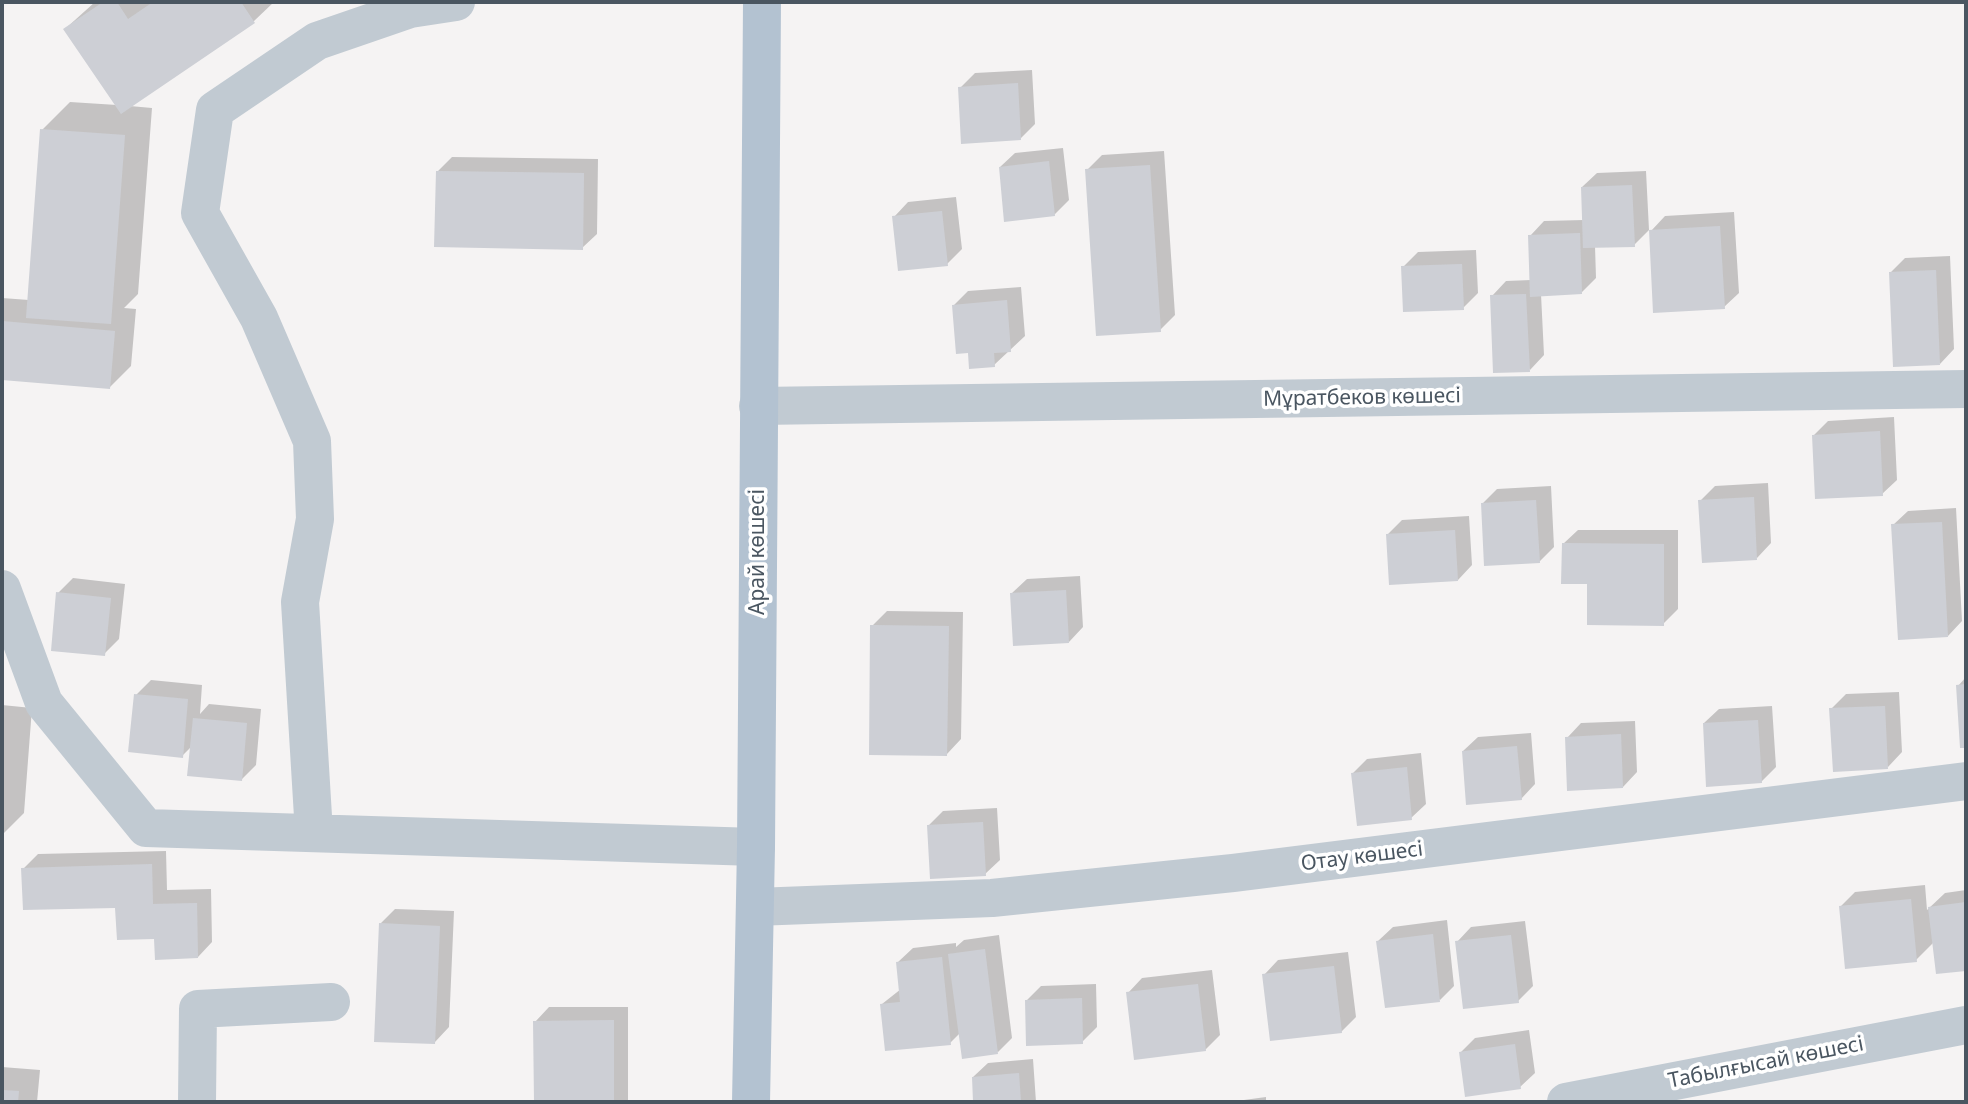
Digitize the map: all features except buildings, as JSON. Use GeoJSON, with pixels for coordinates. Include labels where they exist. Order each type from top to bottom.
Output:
{"type":"FeatureCollection","features":[{"type":"Feature","properties":{"kind":"main road","name":"Арай көшесі"},"geometry":{"type":"LineString","coordinates":[[751,1102],[756,847],[762,2]]}},
{"type":"Feature","properties":{"kind":"street"},"geometry":{"type":"LineString","coordinates":[[314,833],[300,602],[315,519],[312,441],[259,318],[200,213],[215,110],[317,41],[410,9],[456,2]]}},
{"type":"Feature","properties":{"kind":"street","name":"Мұратбеков көшесі"},"geometry":{"type":"LineString","coordinates":[[758,406],[1966,389]]}},
{"type":"Feature","properties":{"kind":"street"},"geometry":{"type":"LineString","coordinates":[[2,589],[44,703],[146,828],[756,847]]}},
{"type":"Feature","properties":{"kind":"street","name":"Отау көшесі"},"geometry":{"type":"LineString","coordinates":[[755,907],[992,898],[1220,874],[1966,780]]}},
{"type":"Feature","properties":{"kind":"street"},"geometry":{"type":"LineString","coordinates":[[197,1102],[198,1009],[331,1002]]}},
{"type":"Feature","properties":{"kind":"street","name":"Табылғысай көшесі"},"geometry":{"type":"LineString","coordinates":[[1566,1102],[1966,1025]]}}]}
